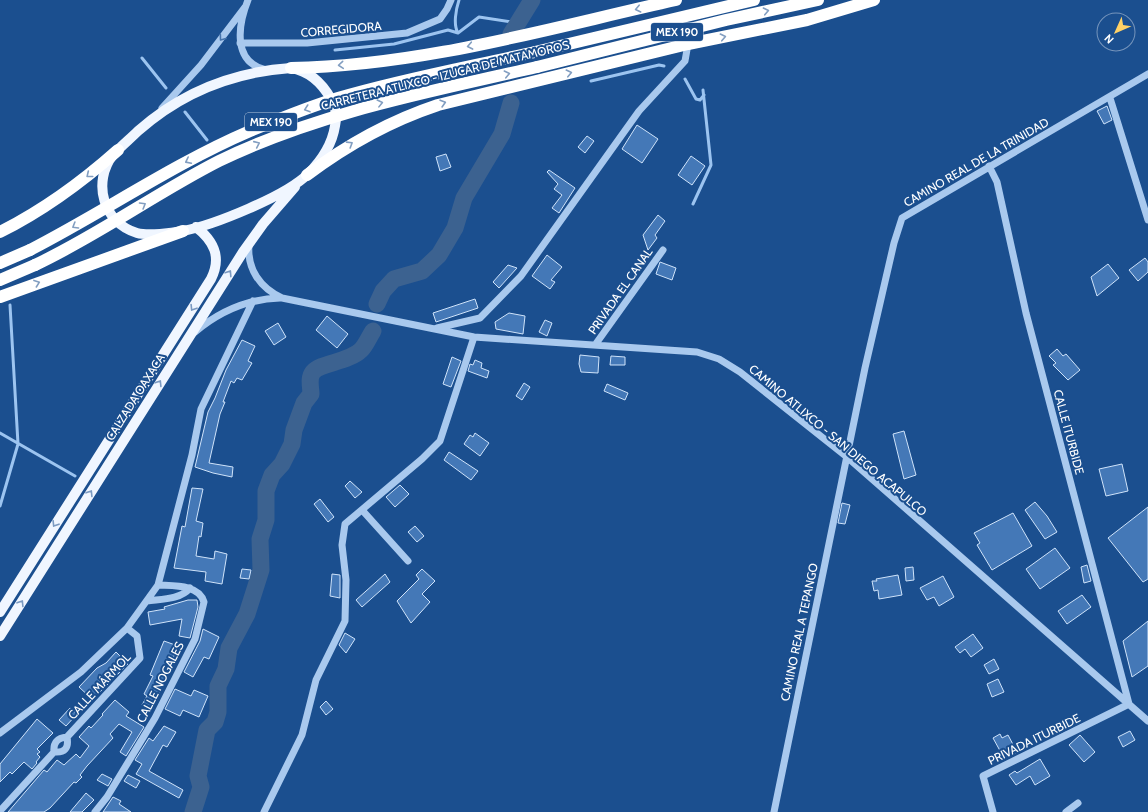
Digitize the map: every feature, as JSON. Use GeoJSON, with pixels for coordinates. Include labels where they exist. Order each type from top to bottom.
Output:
{"type":"FeatureCollection","features":[{"type":"Feature","properties":{"kind":"highway"},"geometry":{"type":"LineString","coordinates":[[291,68],[347,64],[436,52],[497,41],[676,0]]}},
{"type":"Feature","properties":{"kind":"highway","name":"CARRETERA ATLIXCO - IZUCAR DE MATAMOROS"},"geometry":{"type":"LineString","coordinates":[[0,263],[64,233],[181,165],[249,132],[294,113],[338,98],[370,90],[754,0]]}},
{"type":"Feature","properties":{"kind":"highway","name":"CARRETERA ATLIXCO - IZUCAR DE MATAMOROS"},"geometry":{"type":"LineString","coordinates":[[0,280],[35,265],[91,237],[173,187],[213,165],[271,138],[351,110],[537,67],[726,20],[818,0]]}},
{"type":"Feature","properties":{"kind":"highway"},"geometry":{"type":"LineString","coordinates":[[305,176],[360,138],[406,116],[459,99],[688,44],[807,20],[874,0]]}},
{"type":"Feature","properties":{"kind":"highway"},"geometry":{"type":"LineString","coordinates":[[0,232],[30,216],[62,196],[118,150]]}},
{"type":"Feature","properties":{"kind":"highway"},"geometry":{"type":"LineString","coordinates":[[0,297],[183,231]]}},
{"type":"Feature","properties":{"kind":"main road"},"geometry":{"type":"LineString","coordinates":[[291,68],[267,70],[237,76],[201,89],[172,105],[148,122],[118,150],[108,162],[103,177],[104,200],[110,213],[123,226],[141,234],[183,231],[257,204],[305,176]]}},
{"type":"Feature","properties":{"kind":"main road","name":"CALZADA OAXACA"},"geometry":{"type":"LineString","coordinates":[[0,636],[185,341],[249,243],[324,154],[332,139],[336,122],[335,106],[328,93],[315,79],[306,73],[291,68]]}},
{"type":"Feature","properties":{"kind":"main road","name":"CALZADA OAXACA"},"geometry":{"type":"LineString","coordinates":[[0,612],[211,279],[216,266],[216,252],[206,235],[196,227]]}},
{"type":"Feature","properties":{"kind":"street","name":"CORREGIDORA"},"geometry":{"type":"LineString","coordinates":[[240,44],[307,43],[407,34],[440,19],[447,9],[450,0]]}},
{"type":"Feature","properties":{"kind":"street"},"geometry":{"type":"LineString","coordinates":[[247,3],[240,30],[240,44],[248,59],[257,66],[267,70]]}},
{"type":"Feature","properties":{"kind":"street"},"geometry":{"type":"LineString","coordinates":[[148,122],[201,65],[247,3]]}},
{"type":"Feature","properties":{"kind":"street"},"geometry":{"type":"LineString","coordinates":[[435,329],[480,318],[521,276],[639,111],[685,62],[688,44]]}},
{"type":"Feature","properties":{"kind":"street","name":"CAMINO REAL DE LA TRINIDAD"},"geometry":{"type":"LineString","coordinates":[[847,457],[894,243],[902,218],[989,166],[1110,98],[1148,74]]}},
{"type":"Feature","properties":{"kind":"street"},"geometry":{"type":"LineString","coordinates":[[1110,98],[1148,220]]}},
{"type":"Feature","properties":{"kind":"street","name":"CALLE ITURBIDE"},"geometry":{"type":"LineString","coordinates":[[989,166],[997,182],[1026,312],[1128,704]]}},
{"type":"Feature","properties":{"kind":"street","name":"CAMINO ATLIXCO - SAN DIEGO ACAPULCO"},"geometry":{"type":"LineString","coordinates":[[249,243],[249,257],[256,277],[267,290],[282,298],[474,337],[697,352],[719,359],[740,372],[847,457],[1148,721]]}},
{"type":"Feature","properties":{"kind":"street","name":"PRIVADA EL CANAL"},"geometry":{"type":"LineString","coordinates":[[595,345],[663,250]]}},
{"type":"Feature","properties":{"kind":"street","name":"CAMINO ATLIXCO - SAN DIEGO ACAPULCO"},"geometry":{"type":"LineString","coordinates":[[185,341],[218,315],[253,301],[282,298]]}},
{"type":"Feature","properties":{"kind":"street"},"geometry":{"type":"LineString","coordinates":[[0,733],[81,672],[127,628],[158,585],[192,455],[201,409],[253,301]]}},
{"type":"Feature","properties":{"kind":"street"},"geometry":{"type":"LineString","coordinates":[[264,812],[302,735],[316,680],[345,621],[346,580],[342,545],[345,524],[422,459],[440,441],[474,337]]}},
{"type":"Feature","properties":{"kind":"street","name":"CAMINO REAL A TEPANGO"},"geometry":{"type":"LineString","coordinates":[[774,812],[847,457]]}},
{"type":"Feature","properties":{"kind":"street"},"geometry":{"type":"LineString","coordinates":[[362,510],[408,561]]}},
{"type":"Feature","properties":{"kind":"street"},"geometry":{"type":"LineString","coordinates":[[158,585],[190,588]]}},
{"type":"Feature","properties":{"kind":"street"},"geometry":{"type":"LineString","coordinates":[[147,600],[170,598],[186,593],[190,588]]}},
{"type":"Feature","properties":{"kind":"street","name":"CALLE NOGALES"},"geometry":{"type":"LineString","coordinates":[[95,812],[107,797],[155,718],[195,639],[204,602],[203,597],[190,588]]}},
{"type":"Feature","properties":{"kind":"street","name":"CALLE MÁRMOL"},"geometry":{"type":"LineString","coordinates":[[0,811],[54,752],[53,747],[56,741],[67,737],[140,658],[137,636],[127,628]]}},
{"type":"Feature","properties":{"kind":"street","name":"PRIVADA ITURBIDE"},"geometry":{"type":"LineString","coordinates":[[993,812],[983,776],[1128,704]]}},
{"type":"Feature","properties":{"kind":"street","name":"CALLE MÁRMOL"},"geometry":{"type":"LineString","coordinates":[[54,752],[60,753],[66,749],[68,744],[67,737]]}},
{"type":"Feature","properties":{"kind":"street"},"geometry":{"type":"LineString","coordinates":[[1066,812],[1078,803]]}},
{"type":"Feature","properties":{"kind":"building"},"geometry":{"type":"Polygon","coordinates":[[[1107,106],[1112,120],[1104,124],[1097,111],[1107,106]]]}},
{"type":"Feature","properties":{"kind":"building"},"geometry":{"type":"Polygon","coordinates":[[[637,125],[658,139],[642,163],[622,149],[637,125]]]}},
{"type":"Feature","properties":{"kind":"building"},"geometry":{"type":"Polygon","coordinates":[[[587,136],[594,141],[585,153],[578,147],[587,136]]]}},
{"type":"Feature","properties":{"kind":"building"},"geometry":{"type":"Polygon","coordinates":[[[446,154],[451,167],[440,171],[436,157],[446,154]]]}},
{"type":"Feature","properties":{"kind":"building"},"geometry":{"type":"Polygon","coordinates":[[[691,156],[705,166],[692,185],[678,175],[691,156]]]}},
{"type":"Feature","properties":{"kind":"building"},"geometry":{"type":"Polygon","coordinates":[[[549,170],[575,188],[559,213],[552,208],[562,195],[554,189],[558,184],[547,172],[549,170]]]}},
{"type":"Feature","properties":{"kind":"building"},"geometry":{"type":"Polygon","coordinates":[[[658,215],[665,221],[655,235],[657,238],[648,250],[643,235],[658,215]]]}},
{"type":"Feature","properties":{"kind":"building"},"geometry":{"type":"Polygon","coordinates":[[[547,255],[562,267],[551,280],[555,282],[550,289],[532,276],[547,255]]]}},
{"type":"Feature","properties":{"kind":"building"},"geometry":{"type":"Polygon","coordinates":[[[1145,258],[1148,262],[1148,272],[1138,281],[1129,270],[1145,258]]]}},
{"type":"Feature","properties":{"kind":"building"},"geometry":{"type":"Polygon","coordinates":[[[660,262],[676,268],[672,280],[656,274],[660,262]]]}},
{"type":"Feature","properties":{"kind":"building"},"geometry":{"type":"Polygon","coordinates":[[[1108,264],[1119,278],[1097,296],[1091,277],[1108,264]]]}},
{"type":"Feature","properties":{"kind":"building"},"geometry":{"type":"Polygon","coordinates":[[[508,265],[517,268],[499,288],[493,282],[508,265]]]}},
{"type":"Feature","properties":{"kind":"building"},"geometry":{"type":"Polygon","coordinates":[[[475,299],[478,308],[436,322],[433,313],[475,299]]]}},
{"type":"Feature","properties":{"kind":"building"},"geometry":{"type":"Polygon","coordinates":[[[509,313],[525,316],[523,334],[496,329],[495,322],[509,313]]]}},
{"type":"Feature","properties":{"kind":"building"},"geometry":{"type":"Polygon","coordinates":[[[327,316],[348,334],[337,348],[316,330],[327,316]]]}},
{"type":"Feature","properties":{"kind":"building"},"geometry":{"type":"Polygon","coordinates":[[[545,320],[552,323],[547,336],[539,332],[545,320]]]}},
{"type":"Feature","properties":{"kind":"building"},"geometry":{"type":"Polygon","coordinates":[[[278,323],[286,337],[274,345],[265,331],[278,323]]]}},
{"type":"Feature","properties":{"kind":"building"},"geometry":{"type":"Polygon","coordinates":[[[242,340],[255,346],[248,361],[252,363],[242,380],[237,378],[234,383],[231,381],[223,402],[225,402],[220,414],[209,463],[233,467],[232,477],[195,467],[208,412],[226,370],[242,340]]]}},
{"type":"Feature","properties":{"kind":"building"},"geometry":{"type":"Polygon","coordinates":[[[1057,349],[1063,356],[1066,354],[1080,370],[1068,380],[1053,365],[1056,363],[1049,356],[1057,349]]]}},
{"type":"Feature","properties":{"kind":"building"},"geometry":{"type":"Polygon","coordinates":[[[580,355],[599,357],[598,373],[581,372],[579,364],[580,355]]]}},
{"type":"Feature","properties":{"kind":"building"},"geometry":{"type":"Polygon","coordinates":[[[611,356],[625,357],[625,365],[610,365],[611,356]]]}},
{"type":"Feature","properties":{"kind":"building"},"geometry":{"type":"Polygon","coordinates":[[[452,357],[461,361],[451,387],[443,384],[452,357]]]}},
{"type":"Feature","properties":{"kind":"building"},"geometry":{"type":"Polygon","coordinates":[[[475,360],[482,363],[481,368],[489,371],[487,378],[468,371],[470,364],[473,365],[475,360]]]}},
{"type":"Feature","properties":{"kind":"building"},"geometry":{"type":"Polygon","coordinates":[[[524,383],[530,387],[522,400],[516,396],[524,383]]]}},
{"type":"Feature","properties":{"kind":"building"},"geometry":{"type":"Polygon","coordinates":[[[607,384],[628,393],[625,400],[604,391],[607,384]]]}},
{"type":"Feature","properties":{"kind":"building"},"geometry":{"type":"Polygon","coordinates":[[[904,431],[916,475],[904,479],[893,434],[904,431]]]}},
{"type":"Feature","properties":{"kind":"building"},"geometry":{"type":"Polygon","coordinates":[[[475,433],[489,443],[480,456],[464,444],[470,435],[473,437],[475,433]]]}},
{"type":"Feature","properties":{"kind":"building"},"geometry":{"type":"Polygon","coordinates":[[[449,452],[478,471],[471,480],[444,460],[449,452]]]}},
{"type":"Feature","properties":{"kind":"building"},"geometry":{"type":"Polygon","coordinates":[[[1122,464],[1128,491],[1106,496],[1099,469],[1122,464]]]}},
{"type":"Feature","properties":{"kind":"building"},"geometry":{"type":"Polygon","coordinates":[[[350,481],[362,492],[355,498],[345,486],[350,481]]]}},
{"type":"Feature","properties":{"kind":"building"},"geometry":{"type":"Polygon","coordinates":[[[400,485],[409,494],[395,507],[386,497],[400,485]]]}},
{"type":"Feature","properties":{"kind":"building"},"geometry":{"type":"Polygon","coordinates":[[[192,488],[203,489],[196,521],[203,523],[201,537],[199,536],[196,556],[214,559],[215,551],[227,554],[222,584],[205,581],[206,572],[174,568],[182,526],[185,527],[192,488]]]}},
{"type":"Feature","properties":{"kind":"building"},"geometry":{"type":"Polygon","coordinates":[[[320,499],[334,517],[328,522],[314,504],[320,499]]]}},
{"type":"Feature","properties":{"kind":"building"},"geometry":{"type":"Polygon","coordinates":[[[1035,502],[1047,516],[1057,532],[1045,539],[1025,510],[1035,502]]]}},
{"type":"Feature","properties":{"kind":"building"},"geometry":{"type":"Polygon","coordinates":[[[842,503],[850,505],[845,524],[838,523],[842,503]]]}},
{"type":"Feature","properties":{"kind":"building"},"geometry":{"type":"Polygon","coordinates":[[[1148,507],[1148,579],[1143,582],[1108,538],[1148,507]]]}},
{"type":"Feature","properties":{"kind":"building"},"geometry":{"type":"Polygon","coordinates":[[[1013,513],[1032,546],[992,570],[977,545],[980,543],[974,533],[1013,513]]]}},
{"type":"Feature","properties":{"kind":"building"},"geometry":{"type":"Polygon","coordinates":[[[415,526],[424,536],[417,542],[408,532],[415,526]]]}},
{"type":"Feature","properties":{"kind":"building"},"geometry":{"type":"Polygon","coordinates":[[[1055,548],[1070,568],[1040,589],[1026,569],[1055,548]]]}},
{"type":"Feature","properties":{"kind":"building"},"geometry":{"type":"Polygon","coordinates":[[[1087,565],[1091,581],[1084,583],[1081,567],[1087,565]]]}},
{"type":"Feature","properties":{"kind":"building"},"geometry":{"type":"Polygon","coordinates":[[[913,567],[914,580],[906,581],[905,568],[913,567]]]}},
{"type":"Feature","properties":{"kind":"building"},"geometry":{"type":"Polygon","coordinates":[[[242,569],[251,570],[249,579],[240,578],[242,569]]]}},
{"type":"Feature","properties":{"kind":"building"},"geometry":{"type":"Polygon","coordinates":[[[422,569],[435,581],[422,594],[430,602],[411,623],[397,601],[419,579],[416,575],[422,569]]]}},
{"type":"Feature","properties":{"kind":"building"},"geometry":{"type":"Polygon","coordinates":[[[332,574],[340,575],[340,598],[330,596],[332,574]]]}},
{"type":"Feature","properties":{"kind":"building"},"geometry":{"type":"Polygon","coordinates":[[[385,574],[390,582],[362,607],[356,600],[385,574]]]}},
{"type":"Feature","properties":{"kind":"building"},"geometry":{"type":"Polygon","coordinates":[[[898,575],[902,595],[879,599],[878,590],[874,591],[872,581],[898,575]]]}},
{"type":"Feature","properties":{"kind":"building"},"geometry":{"type":"Polygon","coordinates":[[[943,576],[954,597],[939,606],[934,597],[927,600],[920,588],[943,576]]]}},
{"type":"Feature","properties":{"kind":"building"},"geometry":{"type":"Polygon","coordinates":[[[1082,595],[1091,607],[1067,624],[1058,611],[1082,595]]]}},
{"type":"Feature","properties":{"kind":"building"},"geometry":{"type":"Polygon","coordinates":[[[188,600],[197,600],[198,607],[190,638],[179,636],[182,619],[150,625],[148,612],[165,609],[164,607],[188,600]]]}},
{"type":"Feature","properties":{"kind":"building"},"geometry":{"type":"Polygon","coordinates":[[[1148,621],[1148,666],[1132,677],[1123,641],[1148,621]]]}},
{"type":"Feature","properties":{"kind":"building"},"geometry":{"type":"Polygon","coordinates":[[[203,629],[219,637],[209,659],[204,657],[193,677],[184,672],[200,641],[203,629]]]}},
{"type":"Feature","properties":{"kind":"building"},"geometry":{"type":"Polygon","coordinates":[[[345,633],[355,639],[346,653],[339,645],[345,633]]]}},
{"type":"Feature","properties":{"kind":"building"},"geometry":{"type":"Polygon","coordinates":[[[973,634],[983,648],[971,657],[965,649],[960,653],[955,647],[973,634]]]}},
{"type":"Feature","properties":{"kind":"building"},"geometry":{"type":"Polygon","coordinates":[[[164,641],[178,646],[152,710],[142,705],[147,696],[144,694],[153,676],[150,675],[164,641]]]}},
{"type":"Feature","properties":{"kind":"building"},"geometry":{"type":"Polygon","coordinates":[[[116,652],[128,664],[106,686],[98,681],[97,683],[103,689],[92,699],[79,687],[97,668],[106,663],[116,652]]]}},
{"type":"Feature","properties":{"kind":"building"},"geometry":{"type":"Polygon","coordinates":[[[994,659],[999,669],[989,674],[984,665],[994,659]]]}},
{"type":"Feature","properties":{"kind":"building"},"geometry":{"type":"Polygon","coordinates":[[[998,679],[1004,692],[992,697],[987,684],[998,679]]]}},
{"type":"Feature","properties":{"kind":"building"},"geometry":{"type":"Polygon","coordinates":[[[175,689],[191,696],[194,690],[208,696],[199,717],[183,710],[180,716],[165,709],[175,689]]]}},
{"type":"Feature","properties":{"kind":"building"},"geometry":{"type":"Polygon","coordinates":[[[115,700],[129,712],[126,716],[144,727],[126,756],[120,752],[132,732],[119,724],[110,734],[113,738],[87,766],[80,775],[82,777],[76,783],[74,782],[50,808],[44,812],[8,812],[44,770],[47,772],[57,760],[64,765],[76,754],[80,758],[89,746],[79,737],[89,726],[91,728],[115,700]]]}},
{"type":"Feature","properties":{"kind":"building"},"geometry":{"type":"Polygon","coordinates":[[[326,701],[333,709],[326,715],[320,707],[326,701]]]}},
{"type":"Feature","properties":{"kind":"building"},"geometry":{"type":"Polygon","coordinates":[[[70,708],[77,714],[66,726],[59,720],[70,708]]]}},
{"type":"Feature","properties":{"kind":"building"},"geometry":{"type":"Polygon","coordinates":[[[37,719],[53,733],[37,749],[40,752],[37,754],[40,757],[36,762],[37,763],[32,769],[24,762],[12,774],[10,772],[0,782],[0,764],[37,719]]]}},
{"type":"Feature","properties":{"kind":"building"},"geometry":{"type":"Polygon","coordinates":[[[164,726],[176,732],[167,747],[163,745],[149,771],[183,790],[179,798],[136,774],[142,764],[135,760],[149,738],[153,741],[164,726]]]}},
{"type":"Feature","properties":{"kind":"building"},"geometry":{"type":"Polygon","coordinates":[[[1130,731],[1135,740],[1123,747],[1118,737],[1130,731]]]}},
{"type":"Feature","properties":{"kind":"building"},"geometry":{"type":"Polygon","coordinates":[[[1000,734],[1002,738],[1008,735],[1017,752],[1004,758],[993,738],[1000,734]]]}},
{"type":"Feature","properties":{"kind":"building"},"geometry":{"type":"Polygon","coordinates":[[[1080,735],[1095,752],[1084,762],[1069,745],[1080,735]]]}},
{"type":"Feature","properties":{"kind":"building"},"geometry":{"type":"Polygon","coordinates":[[[1040,759],[1050,776],[1035,785],[1030,776],[1016,785],[1009,775],[1015,771],[1017,773],[1040,759]]]}},
{"type":"Feature","properties":{"kind":"building"},"geometry":{"type":"Polygon","coordinates":[[[102,774],[112,779],[108,786],[97,780],[102,774]]]}},
{"type":"Feature","properties":{"kind":"building"},"geometry":{"type":"Polygon","coordinates":[[[128,775],[140,781],[136,788],[124,781],[128,775]]]}},
{"type":"Feature","properties":{"kind":"building"},"geometry":{"type":"Polygon","coordinates":[[[86,793],[94,800],[82,812],[70,812],[86,793]]]}},
{"type":"Feature","properties":{"kind":"building"},"geometry":{"type":"Polygon","coordinates":[[[113,797],[121,801],[119,804],[131,812],[103,812],[113,797]]]}},
{"type":"Feature","properties":{"kind":"waterway"},"geometry":{"type":"LineString","coordinates":[[458,33],[456,30],[455,21],[459,0]]}},
{"type":"Feature","properties":{"kind":"waterway"},"geometry":{"type":"LineString","coordinates":[[511,34],[532,0]]}},
{"type":"Feature","properties":{"kind":"waterway"},"geometry":{"type":"LineString","coordinates":[[335,50],[394,44],[448,30],[458,33],[479,17],[519,23]]}},
{"type":"Feature","properties":{"kind":"waterway"},"geometry":{"type":"LineString","coordinates":[[142,58],[166,88]]}},
{"type":"Feature","properties":{"kind":"waterway"},"geometry":{"type":"LineString","coordinates":[[591,81],[659,65],[664,66]]}},
{"type":"Feature","properties":{"kind":"waterway"},"geometry":{"type":"LineString","coordinates":[[685,79],[696,99],[700,100],[704,95]]}},
{"type":"Feature","properties":{"kind":"waterway"},"geometry":{"type":"LineString","coordinates":[[693,204],[711,165],[703,90]]}},
{"type":"Feature","properties":{"kind":"waterway"},"geometry":{"type":"LineString","coordinates":[[377,304],[383,291],[394,279],[422,271],[439,255],[455,228],[464,198],[502,134],[511,103]]}},
{"type":"Feature","properties":{"kind":"waterway"},"geometry":{"type":"LineString","coordinates":[[185,112],[207,140]]}},
{"type":"Feature","properties":{"kind":"waterway"},"geometry":{"type":"LineString","coordinates":[[0,506],[18,444],[10,305]]}},
{"type":"Feature","properties":{"kind":"waterway"},"geometry":{"type":"LineString","coordinates":[[193,812],[201,787],[198,776],[207,730],[215,722],[218,712],[218,686],[226,669],[229,648],[247,614],[261,570],[260,539],[266,520],[266,491],[272,475],[282,464],[292,444],[294,430],[304,403],[311,394],[311,374],[322,366],[356,354],[363,348],[373,331]]}},
{"type":"Feature","properties":{"kind":"waterway"},"geometry":{"type":"LineString","coordinates":[[0,433],[75,476]]}}]}
